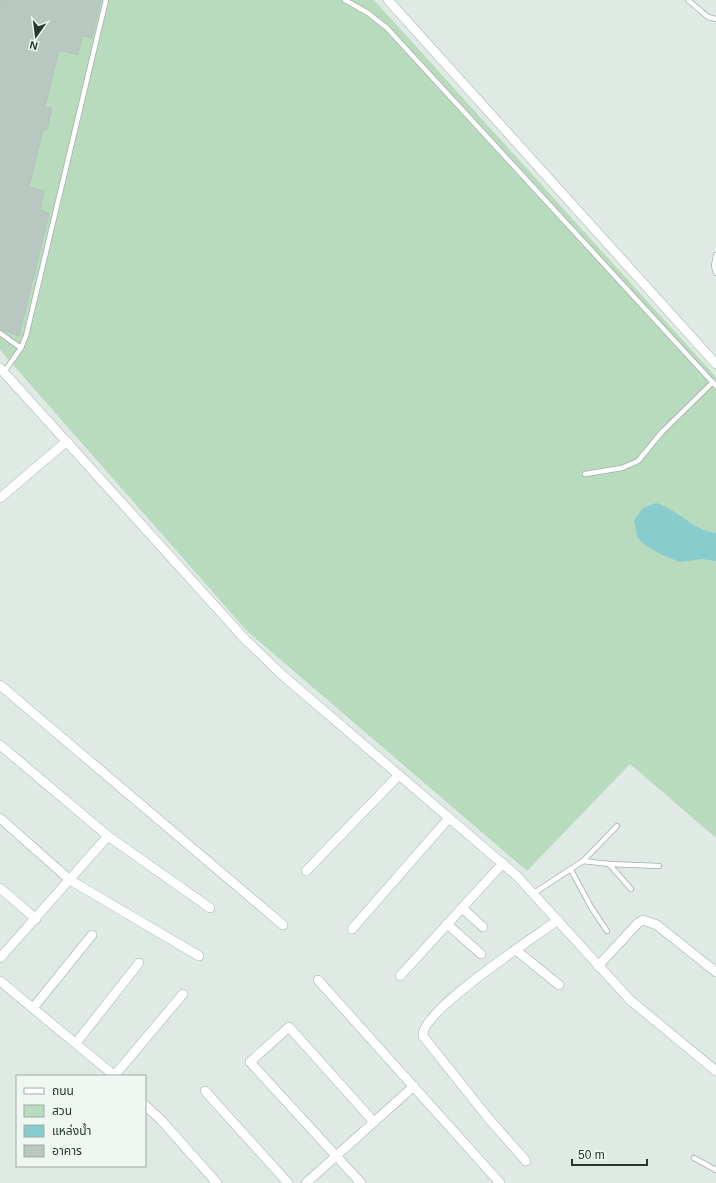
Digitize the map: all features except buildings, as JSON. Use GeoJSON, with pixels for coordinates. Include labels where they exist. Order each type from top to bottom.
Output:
{"type":"FeatureCollection","features":[{"type":"Feature","properties":{"kind":"street"},"geometry":{"type":"LineString","coordinates":[[388,0],[716,364]]}},
{"type":"Feature","properties":{"kind":"street"},"geometry":{"type":"LineString","coordinates":[[2,370],[243,637],[281,674],[503,863],[534,893],[630,1000],[716,1071]]}},
{"type":"Feature","properties":{"kind":"street"},"geometry":{"type":"LineString","coordinates":[[2,493],[67,441]]}},
{"type":"Feature","properties":{"kind":"street"},"geometry":{"type":"LineString","coordinates":[[0,685],[283,925]]}},
{"type":"Feature","properties":{"kind":"street"},"geometry":{"type":"LineString","coordinates":[[0,745],[108,836],[210,908]]}},
{"type":"Feature","properties":{"kind":"street"},"geometry":{"type":"LineString","coordinates":[[306,870],[399,775]]}},
{"type":"Feature","properties":{"kind":"street"},"geometry":{"type":"LineString","coordinates":[[0,818],[70,880],[200,956]]}},
{"type":"Feature","properties":{"kind":"street"},"geometry":{"type":"LineString","coordinates":[[352,930],[450,818]]}},
{"type":"Feature","properties":{"kind":"street"},"geometry":{"type":"LineString","coordinates":[[0,958],[108,836]]}},
{"type":"Feature","properties":{"kind":"street"},"geometry":{"type":"LineString","coordinates":[[400,976],[503,863]]}},
{"type":"Feature","properties":{"kind":"street"},"geometry":{"type":"LineString","coordinates":[[0,888],[36,919]]}},
{"type":"Feature","properties":{"kind":"street"},"geometry":{"type":"LineString","coordinates":[[462,908],[483,927]]}},
{"type":"Feature","properties":{"kind":"street"},"geometry":{"type":"LineString","coordinates":[[526,1161],[458,1082],[423,1036],[422,1031],[429,1020],[472,980],[558,920]]}},
{"type":"Feature","properties":{"kind":"street"},"geometry":{"type":"LineString","coordinates":[[598,966],[638,923],[643,920],[657,925],[716,972]]}},
{"type":"Feature","properties":{"kind":"street"},"geometry":{"type":"LineString","coordinates":[[447,924],[481,954]]}},
{"type":"Feature","properties":{"kind":"street"},"geometry":{"type":"LineString","coordinates":[[34,1008],[92,935]]}},
{"type":"Feature","properties":{"kind":"street"},"geometry":{"type":"LineString","coordinates":[[516,950],[559,985]]}},
{"type":"Feature","properties":{"kind":"street"},"geometry":{"type":"LineString","coordinates":[[76,1043],[139,963]]}},
{"type":"Feature","properties":{"kind":"street"},"geometry":{"type":"LineString","coordinates":[[318,980],[500,1183]]}},
{"type":"Feature","properties":{"kind":"street"},"geometry":{"type":"LineString","coordinates":[[0,981],[114,1075]]}},
{"type":"Feature","properties":{"kind":"street"},"geometry":{"type":"LineString","coordinates":[[116,1075],[183,994]]}},
{"type":"Feature","properties":{"kind":"street"},"geometry":{"type":"LineString","coordinates":[[361,1183],[250,1062],[289,1027],[374,1122]]}},
{"type":"Feature","properties":{"kind":"street"},"geometry":{"type":"LineString","coordinates":[[306,1183],[414,1086]]}},
{"type":"Feature","properties":{"kind":"street"},"geometry":{"type":"LineString","coordinates":[[205,1091],[288,1183]]}},
{"type":"Feature","properties":{"kind":"street"},"geometry":{"type":"LineString","coordinates":[[146,1106],[217,1183]]}},
{"type":"Feature","properties":{"kind":"lane"},"geometry":{"type":"LineString","coordinates":[[2,370],[22,348],[106,0]]}},
{"type":"Feature","properties":{"kind":"lane"},"geometry":{"type":"LineString","coordinates":[[345,0],[368,13],[387,28],[714,384],[662,432],[638,461],[622,468],[585,474]]}},
{"type":"Feature","properties":{"kind":"lane"},"geometry":{"type":"LineString","coordinates":[[688,0],[708,17],[716,19]]}},
{"type":"Feature","properties":{"kind":"lane"},"geometry":{"type":"LineString","coordinates":[[716,255],[714,266],[716,273]]}},
{"type":"Feature","properties":{"kind":"lane"},"geometry":{"type":"LineString","coordinates":[[0,333],[22,348]]}},
{"type":"Feature","properties":{"kind":"lane"},"geometry":{"type":"LineString","coordinates":[[534,893],[571,870],[618,826]]}},
{"type":"Feature","properties":{"kind":"lane"},"geometry":{"type":"LineString","coordinates":[[583,860],[609,864],[627,863],[659,866]]}},
{"type":"Feature","properties":{"kind":"lane"},"geometry":{"type":"LineString","coordinates":[[609,864],[631,889]]}},
{"type":"Feature","properties":{"kind":"lane"},"geometry":{"type":"LineString","coordinates":[[571,870],[591,907],[607,931]]}},
{"type":"Feature","properties":{"kind":"lane"},"geometry":{"type":"LineString","coordinates":[[694,1158],[716,1170]]}},
{"type":"Feature","properties":{"kind":"green space"},"geometry":{"type":"Polygon","coordinates":[[[0,0],[374,0],[716,377],[716,838],[630,764],[527,871],[247,631],[0,350],[0,0]]]}},
{"type":"Feature","properties":{"kind":"water"},"geometry":{"type":"Polygon","coordinates":[[[656,503],[664,506],[700,528],[716,533],[716,561],[702,559],[680,562],[660,554],[642,543],[637,536],[634,520],[643,508],[656,503]]]}}]}
